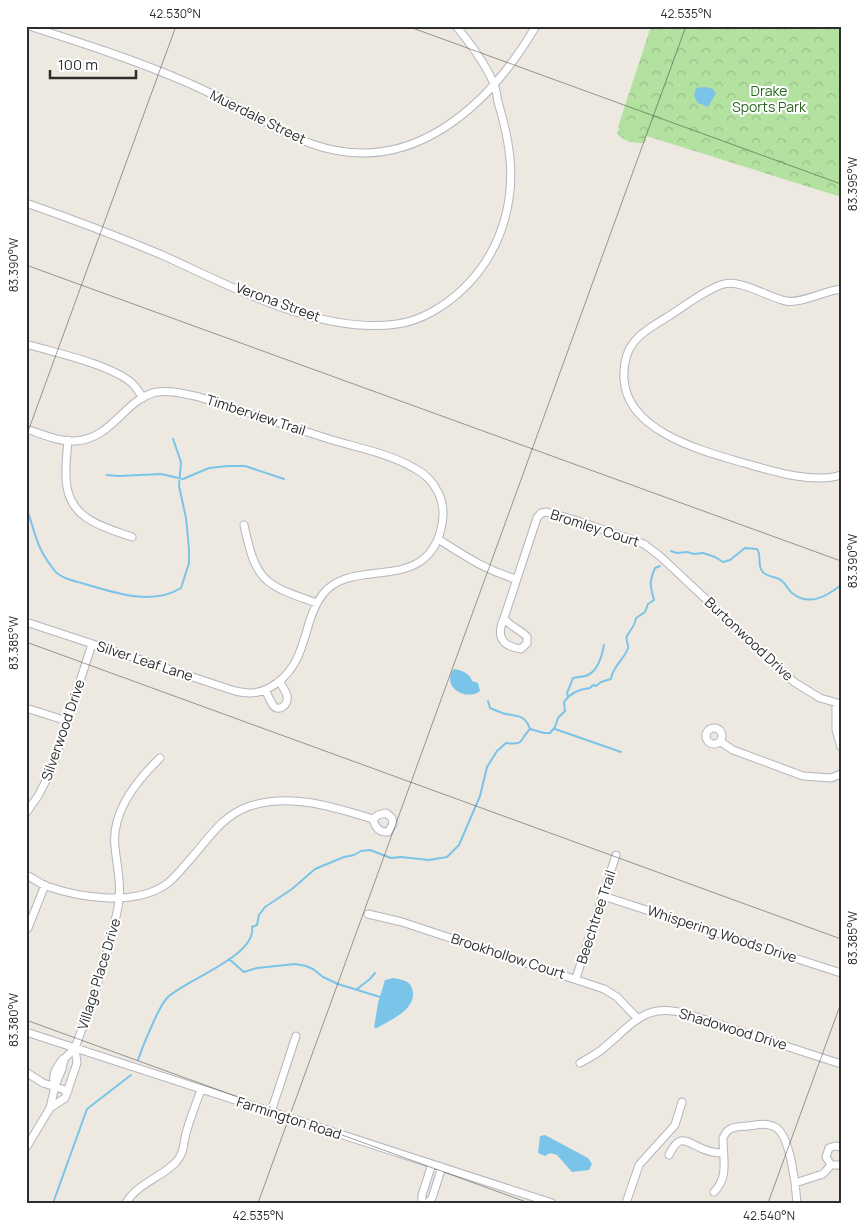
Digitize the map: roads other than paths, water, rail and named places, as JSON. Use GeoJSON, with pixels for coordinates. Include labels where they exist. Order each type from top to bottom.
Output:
{"type":"FeatureCollection","features":[{"type":"Feature","properties":{"kind":"street","name":"Muerdale Street"},"geometry":{"type":"LineString","coordinates":[[29,26],[141,64],[187,82],[290,135],[314,144],[345,152],[374,153],[412,144],[458,120],[476,104],[519,55],[536,26]]}},
{"type":"Feature","properties":{"kind":"street","name":"Verona Street"},"geometry":{"type":"LineString","coordinates":[[26,203],[118,236],[254,296],[304,315],[365,326],[398,324],[421,318],[451,301],[478,276],[493,252],[502,230],[509,202],[510,147],[494,84],[475,52],[456,26]]}},
{"type":"Feature","properties":{"kind":"street"},"geometry":{"type":"LineString","coordinates":[[841,289],[828,291],[796,302],[786,301],[742,285],[726,283],[702,296],[635,339],[627,354],[623,370],[624,388],[630,402],[658,430],[673,438],[709,452],[787,474],[815,478],[841,476]]}},
{"type":"Feature","properties":{"kind":"street"},"geometry":{"type":"LineString","coordinates":[[26,344],[99,366],[115,373],[129,380],[143,398]]}},
{"type":"Feature","properties":{"kind":"street","name":"Timberview Trail"},"geometry":{"type":"LineString","coordinates":[[26,429],[59,439],[85,439],[104,431],[143,398],[156,392],[171,391],[199,396],[412,466],[430,481],[441,500],[443,511],[438,539]]}},
{"type":"Feature","properties":{"kind":"street"},"geometry":{"type":"LineString","coordinates":[[68,440],[67,489],[75,508],[84,518],[132,537]]}},
{"type":"Feature","properties":{"kind":"street","name":"Bromley Court"},"geometry":{"type":"LineString","coordinates":[[504,618],[527,637],[527,643],[521,649],[509,646],[502,638],[500,629],[537,518],[544,512],[575,520],[644,544],[665,561]]}},
{"type":"Feature","properties":{"kind":"street"},"geometry":{"type":"LineString","coordinates":[[244,525],[254,565],[268,583],[288,593],[317,603]]}},
{"type":"Feature","properties":{"kind":"street"},"geometry":{"type":"LineString","coordinates":[[438,539],[478,565],[496,573],[516,578]]}},
{"type":"Feature","properties":{"kind":"street","name":"Silver Leaf Lane"},"geometry":{"type":"LineString","coordinates":[[26,622],[235,691],[256,694],[285,677],[297,661],[317,603],[333,585],[351,576],[393,572],[416,563],[426,557],[438,539]]}},
{"type":"Feature","properties":{"kind":"street","name":"Burtonwood Drive"},"geometry":{"type":"LineString","coordinates":[[665,561],[794,682],[820,698],[839,704]]}},
{"type":"Feature","properties":{"kind":"street","name":"Silverwood Drive"},"geometry":{"type":"LineString","coordinates":[[26,813],[38,796],[51,771],[92,644]]}},
{"type":"Feature","properties":{"kind":"street"},"geometry":{"type":"LineString","coordinates":[[265,690],[273,706],[277,708],[283,707],[286,704],[287,696],[279,681]]}},
{"type":"Feature","properties":{"kind":"street"},"geometry":{"type":"LineString","coordinates":[[839,704],[836,730],[841,747]]}},
{"type":"Feature","properties":{"kind":"street"},"geometry":{"type":"LineString","coordinates":[[26,708],[67,721]]}},
{"type":"Feature","properties":{"kind":"street"},"geometry":{"type":"LineString","coordinates":[[721,742],[733,750],[803,776],[831,778],[841,774]]}},
{"type":"Feature","properties":{"kind":"street","name":"Village Place Drive"},"geometry":{"type":"LineString","coordinates":[[75,1048],[113,934],[120,898],[119,872],[114,845],[116,828],[128,798],[144,774],[160,758]]}},
{"type":"Feature","properties":{"kind":"street"},"geometry":{"type":"LineString","coordinates":[[26,874],[45,885],[79,894],[120,898],[139,896],[168,883],[187,864],[219,825],[249,806],[276,802],[307,801],[373,819]]}},
{"type":"Feature","properties":{"kind":"street","name":"Beechtree Trail"},"geometry":{"type":"LineString","coordinates":[[576,978],[616,855]]}},
{"type":"Feature","properties":{"kind":"street"},"geometry":{"type":"LineString","coordinates":[[28,928],[45,885]]}},
{"type":"Feature","properties":{"kind":"street","name":"Whispering Woods Drive"},"geometry":{"type":"LineString","coordinates":[[603,896],[841,972]]}},
{"type":"Feature","properties":{"kind":"street","name":"Brookhollow Court"},"geometry":{"type":"LineString","coordinates":[[368,914],[402,922],[576,978],[611,992],[637,1018]]}},
{"type":"Feature","properties":{"kind":"street","name":"Shadowood Drive"},"geometry":{"type":"LineString","coordinates":[[580,1063],[607,1046],[637,1018],[657,1011],[680,1012],[841,1064]]}},
{"type":"Feature","properties":{"kind":"street","name":"Farmington Road"},"geometry":{"type":"LineString","coordinates":[[26,1032],[552,1203]]}},
{"type":"Feature","properties":{"kind":"street"},"geometry":{"type":"LineString","coordinates":[[271,1112],[296,1036]]}},
{"type":"Feature","properties":{"kind":"street"},"geometry":{"type":"LineString","coordinates":[[26,1148],[50,1108],[55,1086],[52,1079],[56,1068],[75,1048]]}},
{"type":"Feature","properties":{"kind":"street"},"geometry":{"type":"LineString","coordinates":[[50,1108],[65,1098],[68,1091],[77,1063],[75,1048]]}},
{"type":"Feature","properties":{"kind":"street"},"geometry":{"type":"LineString","coordinates":[[26,1072],[34,1078],[68,1091]]}},
{"type":"Feature","properties":{"kind":"street"},"geometry":{"type":"LineString","coordinates":[[126,1203],[136,1190],[162,1174],[179,1158],[184,1149],[186,1132],[200,1090]]}},
{"type":"Feature","properties":{"kind":"street"},"geometry":{"type":"LineString","coordinates":[[626,1203],[640,1165],[675,1125],[682,1102]]}},
{"type":"Feature","properties":{"kind":"street"},"geometry":{"type":"LineString","coordinates":[[714,1192],[721,1185],[724,1177],[723,1138],[730,1128],[763,1124],[779,1129],[784,1136],[795,1183],[797,1203]]}},
{"type":"Feature","properties":{"kind":"street"},"geometry":{"type":"LineString","coordinates":[[669,1155],[675,1144],[683,1140],[688,1140],[709,1152],[723,1153]]}},
{"type":"Feature","properties":{"kind":"street"},"geometry":{"type":"LineString","coordinates":[[831,1165],[826,1157],[827,1151],[832,1147],[841,1148]]}},
{"type":"Feature","properties":{"kind":"street"},"geometry":{"type":"LineString","coordinates":[[422,1203],[422,1195],[432,1164]]}},
{"type":"Feature","properties":{"kind":"street"},"geometry":{"type":"LineString","coordinates":[[831,1165],[841,1165]]}},
{"type":"Feature","properties":{"kind":"street"},"geometry":{"type":"LineString","coordinates":[[795,1183],[824,1174],[831,1165]]}},
{"type":"Feature","properties":{"kind":"street"},"geometry":{"type":"LineString","coordinates":[[428,1203],[432,1198],[442,1167]]}},
{"type":"Feature","properties":{"kind":"water"},"geometry":{"type":"Polygon","coordinates":[[[705,87],[713,89],[716,93],[708,107],[698,103],[694,96],[696,88],[705,87]]]}},
{"type":"Feature","properties":{"kind":"water"},"geometry":{"type":"Polygon","coordinates":[[[454,669],[465,672],[472,681],[478,683],[480,691],[468,695],[456,690],[450,681],[454,669]]]}},
{"type":"Feature","properties":{"kind":"water"},"geometry":{"type":"Polygon","coordinates":[[[393,978],[404,980],[411,986],[413,993],[410,1005],[400,1014],[374,1028],[378,1003],[385,980],[393,978]]]}},
{"type":"Feature","properties":{"kind":"water"},"geometry":{"type":"Polygon","coordinates":[[[545,1135],[588,1158],[592,1164],[589,1170],[572,1172],[557,1155],[550,1153],[545,1156],[538,1153],[540,1136],[545,1135]]]}},
{"type":"Feature","properties":{"kind":"waterway"},"geometry":{"type":"LineString","coordinates":[[26,508],[41,550],[60,576],[109,591],[134,596],[158,596],[181,588],[189,563],[189,549],[186,518],[179,486],[181,462],[173,439]]}},
{"type":"Feature","properties":{"kind":"waterway"},"geometry":{"type":"LineString","coordinates":[[107,475],[161,474],[183,479],[209,468],[245,466],[284,479]]}},
{"type":"Feature","properties":{"kind":"waterway"},"geometry":{"type":"LineString","coordinates":[[671,551],[677,553],[703,553],[723,562],[730,560],[745,548],[757,549],[762,571],[769,576],[780,579],[792,593],[805,599],[811,600],[824,596],[841,585]]}},
{"type":"Feature","properties":{"kind":"waterway"},"geometry":{"type":"LineString","coordinates":[[530,729],[550,733],[555,727],[558,718],[565,711],[564,702],[569,696],[579,690],[590,688],[593,685],[596,686],[601,682],[611,679],[628,648],[628,634],[634,626],[636,618],[645,612],[648,604],[654,600],[651,581],[655,568],[660,566]]}},
{"type":"Feature","properties":{"kind":"waterway"},"geometry":{"type":"LineString","coordinates":[[568,696],[567,693],[573,678],[589,674],[596,668],[601,659],[604,645]]}},
{"type":"Feature","properties":{"kind":"waterway"},"geometry":{"type":"LineString","coordinates":[[488,701],[490,708],[502,713],[518,716],[526,721],[530,729]]}},
{"type":"Feature","properties":{"kind":"waterway"},"geometry":{"type":"LineString","coordinates":[[138,1060],[155,1018],[167,998],[218,967],[243,948],[251,938],[252,927],[257,925],[259,915],[265,907],[292,889],[315,869],[361,851],[370,850],[391,858],[401,857],[429,860],[447,857],[459,845],[480,796],[487,767],[497,751],[506,743],[519,743],[530,729]]}},
{"type":"Feature","properties":{"kind":"waterway"},"geometry":{"type":"LineString","coordinates":[[555,729],[621,752]]}},
{"type":"Feature","properties":{"kind":"waterway"},"geometry":{"type":"LineString","coordinates":[[229,959],[244,972],[257,968],[295,964],[306,966],[338,984],[380,997]]}},
{"type":"Feature","properties":{"kind":"waterway"},"geometry":{"type":"LineString","coordinates":[[357,989],[375,973]]}},
{"type":"Feature","properties":{"kind":"waterway"},"geometry":{"type":"LineString","coordinates":[[53,1203],[87,1109],[131,1075]]}},
{"type":"Feature","properties":{"kind":"park label","name":"Drake Sports Park"},"geometry":{"type":"Point","coordinates":[769,99]}}]}
